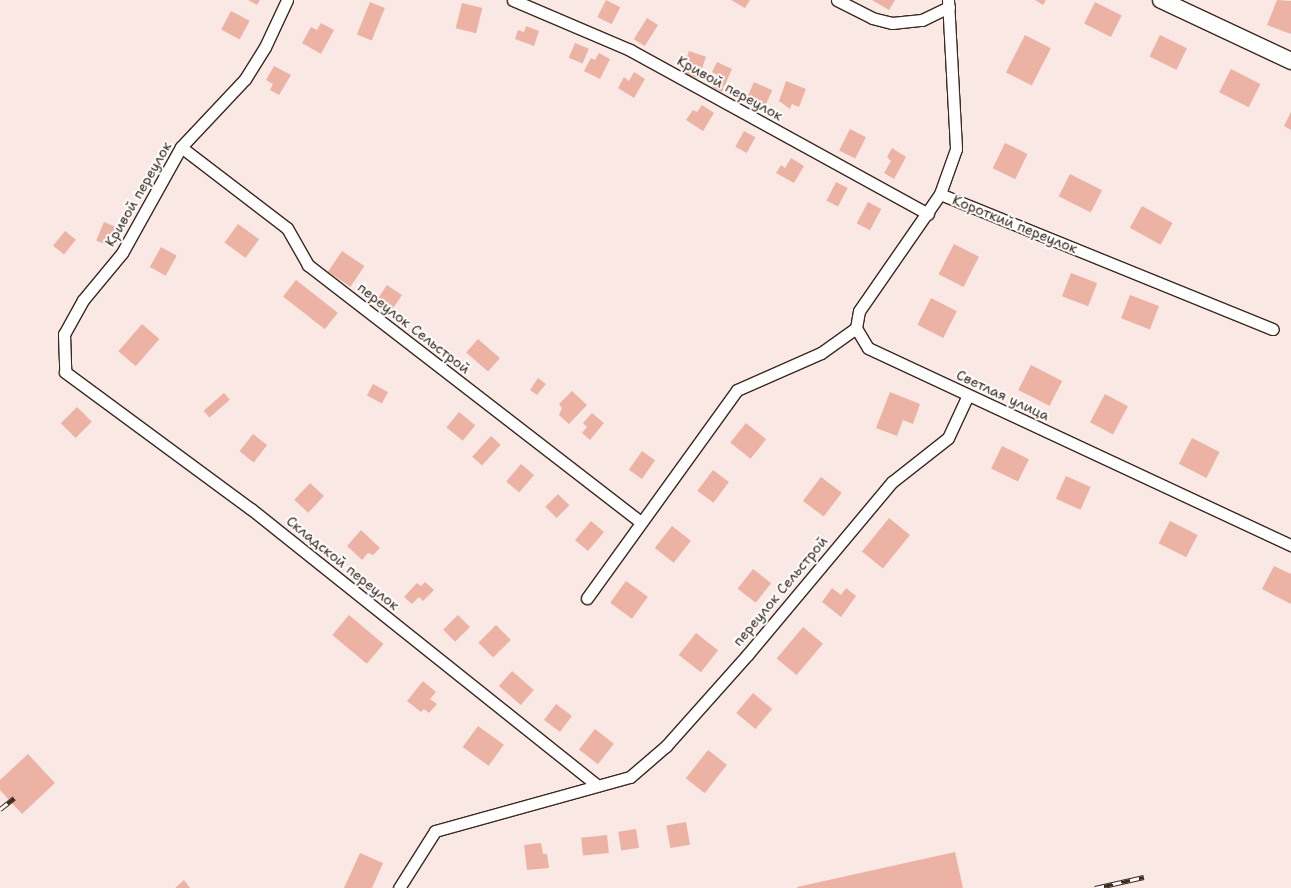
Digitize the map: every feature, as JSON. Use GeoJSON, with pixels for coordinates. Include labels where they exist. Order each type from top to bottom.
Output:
{"type":"FeatureCollection","features":[{"type":"Feature","properties":{"kind":"street","name":"Кривой переулок"},"geometry":{"type":"LineString","coordinates":[[65,372],[64,334],[83,300],[122,254],[181,147],[245,79],[265,47],[287,0]]}},
{"type":"Feature","properties":{"kind":"street","name":"Кривой переулок"},"geometry":{"type":"LineString","coordinates":[[513,0],[630,50],[928,214]]}},
{"type":"Feature","properties":{"kind":"street"},"geometry":{"type":"LineString","coordinates":[[837,0],[872,18],[892,22],[922,20],[949,3]]}},
{"type":"Feature","properties":{"kind":"street"},"geometry":{"type":"LineString","coordinates":[[1161,0],[1291,62]]}},
{"type":"Feature","properties":{"kind":"street","name":"Короткий переулок"},"geometry":{"type":"LineString","coordinates":[[949,3],[956,149],[940,194],[1273,329]]}},
{"type":"Feature","properties":{"kind":"street","name":"переулок Сельстрой"},"geometry":{"type":"LineString","coordinates":[[181,147],[287,228],[308,265],[640,522]]}},
{"type":"Feature","properties":{"kind":"street"},"geometry":{"type":"LineString","coordinates":[[587,598],[736,390],[821,353],[856,328],[859,311],[928,214],[940,194]]}},
{"type":"Feature","properties":{"kind":"street","name":"Светлая улица"},"geometry":{"type":"LineString","coordinates":[[856,328],[868,348],[1291,545]]}},
{"type":"Feature","properties":{"kind":"street","name":"Складской переулок"},"geometry":{"type":"LineString","coordinates":[[65,372],[250,509],[596,784]]}},
{"type":"Feature","properties":{"kind":"street","name":"переулок Сельстрой"},"geometry":{"type":"LineString","coordinates":[[399,888],[435,831],[596,784],[630,777],[666,746],[748,654],[892,482],[948,438],[968,395]]}},
{"type":"Feature","properties":{"kind":"building"},"geometry":{"type":"Polygon","coordinates":[[[248,0],[260,0],[257,5],[248,0]]]}},
{"type":"Feature","properties":{"kind":"building"},"geometry":{"type":"Polygon","coordinates":[[[606,0],[620,7],[612,24],[597,17],[606,0]]]}},
{"type":"Feature","properties":{"kind":"building"},"geometry":{"type":"Polygon","coordinates":[[[731,0],[750,0],[745,8],[731,0]]]}},
{"type":"Feature","properties":{"kind":"building"},"geometry":{"type":"Polygon","coordinates":[[[872,0],[895,0],[889,10],[872,0]]]}},
{"type":"Feature","properties":{"kind":"building"},"geometry":{"type":"Polygon","coordinates":[[[1035,0],[1046,0],[1043,5],[1035,0]]]}},
{"type":"Feature","properties":{"kind":"building"},"geometry":{"type":"Polygon","coordinates":[[[1277,0],[1291,1],[1291,34],[1267,25],[1277,0]]]}},
{"type":"Feature","properties":{"kind":"building"},"geometry":{"type":"Polygon","coordinates":[[[370,2],[385,8],[372,40],[357,34],[370,2]]]}},
{"type":"Feature","properties":{"kind":"building"},"geometry":{"type":"Polygon","coordinates":[[[1095,2],[1122,16],[1111,37],[1084,23],[1095,2]]]}},
{"type":"Feature","properties":{"kind":"building"},"geometry":{"type":"Polygon","coordinates":[[[462,3],[482,8],[476,33],[456,28],[462,3]]]}},
{"type":"Feature","properties":{"kind":"building"},"geometry":{"type":"Polygon","coordinates":[[[231,11],[250,21],[240,39],[221,30],[231,11]]]}},
{"type":"Feature","properties":{"kind":"building"},"geometry":{"type":"Polygon","coordinates":[[[647,18],[658,25],[645,46],[634,39],[647,18]]]}},
{"type":"Feature","properties":{"kind":"building"},"geometry":{"type":"Polygon","coordinates":[[[321,23],[334,30],[321,54],[302,43],[311,27],[317,30],[321,23]]]}},
{"type":"Feature","properties":{"kind":"building"},"geometry":{"type":"Polygon","coordinates":[[[526,26],[539,31],[534,46],[515,39],[518,30],[524,32],[526,26]]]}},
{"type":"Feature","properties":{"kind":"building"},"geometry":{"type":"Polygon","coordinates":[[[1025,35],[1051,48],[1032,86],[1006,72],[1025,35]]]}},
{"type":"Feature","properties":{"kind":"building"},"geometry":{"type":"Polygon","coordinates":[[[1160,35],[1187,48],[1176,70],[1149,57],[1160,35]]]}},
{"type":"Feature","properties":{"kind":"building"},"geometry":{"type":"Polygon","coordinates":[[[575,43],[589,49],[583,64],[569,58],[575,43]]]}},
{"type":"Feature","properties":{"kind":"building"},"geometry":{"type":"Polygon","coordinates":[[[689,51],[706,57],[699,79],[682,73],[689,51]]]}},
{"type":"Feature","properties":{"kind":"building"},"geometry":{"type":"Polygon","coordinates":[[[599,53],[610,59],[600,79],[584,71],[591,58],[595,60],[599,53]]]}},
{"type":"Feature","properties":{"kind":"building"},"geometry":{"type":"Polygon","coordinates":[[[717,62],[732,69],[722,92],[712,87],[717,75],[712,72],[717,62]]]}},
{"type":"Feature","properties":{"kind":"building"},"geometry":{"type":"Polygon","coordinates":[[[274,66],[291,75],[279,95],[270,90],[273,84],[266,80],[274,66]]]}},
{"type":"Feature","properties":{"kind":"building"},"geometry":{"type":"Polygon","coordinates":[[[1231,69],[1260,84],[1249,107],[1219,92],[1231,69]]]}},
{"type":"Feature","properties":{"kind":"building"},"geometry":{"type":"Polygon","coordinates":[[[634,72],[645,79],[634,98],[618,88],[624,77],[629,81],[634,72]]]}},
{"type":"Feature","properties":{"kind":"building"},"geometry":{"type":"Polygon","coordinates":[[[786,81],[806,89],[799,107],[792,104],[790,109],[779,101],[786,81]]]}},
{"type":"Feature","properties":{"kind":"building"},"geometry":{"type":"Polygon","coordinates":[[[754,82],[772,90],[763,110],[745,102],[754,82]]]}},
{"type":"Feature","properties":{"kind":"building"},"geometry":{"type":"Polygon","coordinates":[[[702,105],[714,113],[703,131],[686,120],[693,110],[697,112],[702,105]]]}},
{"type":"Feature","properties":{"kind":"building"},"geometry":{"type":"Polygon","coordinates":[[[1291,112],[1291,130],[1284,126],[1291,112]]]}},
{"type":"Feature","properties":{"kind":"building"},"geometry":{"type":"Polygon","coordinates":[[[850,129],[866,137],[855,159],[839,150],[850,129]]]}},
{"type":"Feature","properties":{"kind":"building"},"geometry":{"type":"Polygon","coordinates":[[[744,131],[755,137],[747,153],[735,147],[744,131]]]}},
{"type":"Feature","properties":{"kind":"building"},"geometry":{"type":"Polygon","coordinates":[[[1005,143],[1027,154],[1015,179],[993,168],[1005,143]]]}},
{"type":"Feature","properties":{"kind":"building"},"geometry":{"type":"Polygon","coordinates":[[[892,148],[906,157],[894,179],[884,173],[891,161],[887,157],[892,148]]]}},
{"type":"Feature","properties":{"kind":"building"},"geometry":{"type":"Polygon","coordinates":[[[791,158],[804,166],[794,183],[776,173],[781,165],[785,168],[791,158]]]}},
{"type":"Feature","properties":{"kind":"building"},"geometry":{"type":"Polygon","coordinates":[[[1070,174],[1102,190],[1091,213],[1059,196],[1070,174]]]}},
{"type":"Feature","properties":{"kind":"building"},"geometry":{"type":"Polygon","coordinates":[[[836,182],[848,188],[838,207],[826,201],[836,182]]]}},
{"type":"Feature","properties":{"kind":"building"},"geometry":{"type":"Polygon","coordinates":[[[868,202],[881,209],[870,230],[857,223],[868,202]]]}},
{"type":"Feature","properties":{"kind":"building"},"geometry":{"type":"Polygon","coordinates":[[[1142,206],[1173,223],[1160,245],[1130,228],[1142,206]]]}},
{"type":"Feature","properties":{"kind":"building"},"geometry":{"type":"Polygon","coordinates":[[[104,222],[116,227],[108,245],[96,240],[104,222]]]}},
{"type":"Feature","properties":{"kind":"building"},"geometry":{"type":"Polygon","coordinates":[[[238,224],[259,239],[246,258],[224,243],[238,224]]]}},
{"type":"Feature","properties":{"kind":"building"},"geometry":{"type":"Polygon","coordinates":[[[65,231],[76,240],[64,255],[53,246],[65,231]]]}},
{"type":"Feature","properties":{"kind":"building"},"geometry":{"type":"Polygon","coordinates":[[[954,244],[979,257],[964,287],[939,274],[954,244]]]}},
{"type":"Feature","properties":{"kind":"building"},"geometry":{"type":"Polygon","coordinates":[[[161,247],[177,256],[166,276],[150,267],[161,247]]]}},
{"type":"Feature","properties":{"kind":"building"},"geometry":{"type":"Polygon","coordinates":[[[342,251],[364,266],[350,287],[328,272],[342,251]]]}},
{"type":"Feature","properties":{"kind":"building"},"geometry":{"type":"Polygon","coordinates":[[[1071,273],[1097,283],[1088,306],[1062,296],[1071,273]]]}},
{"type":"Feature","properties":{"kind":"building"},"geometry":{"type":"Polygon","coordinates":[[[296,280],[338,313],[325,329],[283,297],[296,280]]]}},
{"type":"Feature","properties":{"kind":"building"},"geometry":{"type":"Polygon","coordinates":[[[387,285],[402,295],[389,314],[374,304],[387,285]]]}},
{"type":"Feature","properties":{"kind":"building"},"geometry":{"type":"Polygon","coordinates":[[[1130,295],[1159,306],[1150,329],[1121,318],[1130,295]]]}},
{"type":"Feature","properties":{"kind":"building"},"geometry":{"type":"Polygon","coordinates":[[[931,298],[957,311],[943,338],[917,325],[931,298]]]}},
{"type":"Feature","properties":{"kind":"building"},"geometry":{"type":"Polygon","coordinates":[[[142,324],[159,339],[136,366],[118,351],[142,324]]]}},
{"type":"Feature","properties":{"kind":"building"},"geometry":{"type":"Polygon","coordinates":[[[478,339],[500,358],[488,372],[466,353],[478,339]]]}},
{"type":"Feature","properties":{"kind":"building"},"geometry":{"type":"Polygon","coordinates":[[[1031,365],[1062,381],[1049,406],[1018,390],[1031,365]]]}},
{"type":"Feature","properties":{"kind":"building"},"geometry":{"type":"Polygon","coordinates":[[[538,378],[546,384],[537,395],[530,390],[538,378]]]}},
{"type":"Feature","properties":{"kind":"building"},"geometry":{"type":"Polygon","coordinates":[[[373,384],[388,392],[382,403],[367,395],[373,384]]]}},
{"type":"Feature","properties":{"kind":"building"},"geometry":{"type":"Polygon","coordinates":[[[572,391],[587,405],[569,424],[559,415],[562,408],[559,404],[572,391]]]}},
{"type":"Feature","properties":{"kind":"building"},"geometry":{"type":"Polygon","coordinates":[[[890,392],[920,404],[913,424],[903,420],[897,436],[876,428],[890,392]]]}},
{"type":"Feature","properties":{"kind":"building"},"geometry":{"type":"Polygon","coordinates":[[[224,393],[230,400],[210,418],[204,411],[224,393]]]}},
{"type":"Feature","properties":{"kind":"building"},"geometry":{"type":"Polygon","coordinates":[[[1105,394],[1128,406],[1113,434],[1090,422],[1105,394]]]}},
{"type":"Feature","properties":{"kind":"building"},"geometry":{"type":"Polygon","coordinates":[[[77,407],[92,422],[76,438],[61,423],[77,407]]]}},
{"type":"Feature","properties":{"kind":"building"},"geometry":{"type":"Polygon","coordinates":[[[459,412],[475,425],[463,441],[446,428],[459,412]]]}},
{"type":"Feature","properties":{"kind":"building"},"geometry":{"type":"Polygon","coordinates":[[[592,413],[604,423],[590,440],[582,433],[587,427],[583,423],[592,413]]]}},
{"type":"Feature","properties":{"kind":"building"},"geometry":{"type":"Polygon","coordinates":[[[746,423],[766,439],[750,459],[730,442],[746,423]]]}},
{"type":"Feature","properties":{"kind":"building"},"geometry":{"type":"Polygon","coordinates":[[[253,434],[267,445],[254,462],[239,451],[253,434]]]}},
{"type":"Feature","properties":{"kind":"building"},"geometry":{"type":"Polygon","coordinates":[[[491,436],[501,445],[482,466],[472,457],[491,436]]]}},
{"type":"Feature","properties":{"kind":"building"},"geometry":{"type":"Polygon","coordinates":[[[1192,438],[1220,452],[1206,478],[1179,464],[1192,438]]]}},
{"type":"Feature","properties":{"kind":"building"},"geometry":{"type":"Polygon","coordinates":[[[1002,446],[1029,459],[1018,482],[991,468],[1002,446]]]}},
{"type":"Feature","properties":{"kind":"building"},"geometry":{"type":"Polygon","coordinates":[[[642,451],[655,460],[642,479],[629,470],[642,451]]]}},
{"type":"Feature","properties":{"kind":"building"},"geometry":{"type":"Polygon","coordinates":[[[521,464],[534,475],[519,493],[506,482],[521,464]]]}},
{"type":"Feature","properties":{"kind":"building"},"geometry":{"type":"Polygon","coordinates":[[[713,470],[729,482],[713,503],[697,491],[713,470]]]}},
{"type":"Feature","properties":{"kind":"building"},"geometry":{"type":"Polygon","coordinates":[[[1066,476],[1091,487],[1080,510],[1056,499],[1066,476]]]}},
{"type":"Feature","properties":{"kind":"building"},"geometry":{"type":"Polygon","coordinates":[[[821,477],[842,493],[824,517],[803,501],[821,477]]]}},
{"type":"Feature","properties":{"kind":"building"},"geometry":{"type":"Polygon","coordinates":[[[310,483],[324,496],[308,513],[294,500],[310,483]]]}},
{"type":"Feature","properties":{"kind":"building"},"geometry":{"type":"Polygon","coordinates":[[[558,494],[569,505],[557,518],[545,507],[558,494]]]}},
{"type":"Feature","properties":{"kind":"building"},"geometry":{"type":"Polygon","coordinates":[[[889,518],[910,535],[883,568],[862,551],[889,518]]]}},
{"type":"Feature","properties":{"kind":"building"},"geometry":{"type":"Polygon","coordinates":[[[591,521],[604,532],[588,551],[575,540],[591,521]]]}},
{"type":"Feature","properties":{"kind":"building"},"geometry":{"type":"Polygon","coordinates":[[[1170,521],[1198,535],[1186,557],[1159,543],[1170,521]]]}},
{"type":"Feature","properties":{"kind":"building"},"geometry":{"type":"Polygon","coordinates":[[[672,526],[691,541],[674,563],[655,548],[672,526]]]}},
{"type":"Feature","properties":{"kind":"building"},"geometry":{"type":"Polygon","coordinates":[[[361,530],[380,548],[373,555],[368,553],[362,560],[347,546],[361,530]]]}},
{"type":"Feature","properties":{"kind":"building"},"geometry":{"type":"Polygon","coordinates":[[[1274,566],[1291,574],[1291,604],[1262,589],[1274,566]]]}},
{"type":"Feature","properties":{"kind":"building"},"geometry":{"type":"Polygon","coordinates":[[[753,569],[771,583],[756,603],[738,589],[753,569]]]}},
{"type":"Feature","properties":{"kind":"building"},"geometry":{"type":"Polygon","coordinates":[[[626,581],[648,597],[632,619],[610,603],[626,581]]]}},
{"type":"Feature","properties":{"kind":"building"},"geometry":{"type":"Polygon","coordinates":[[[425,582],[434,590],[423,601],[419,597],[412,604],[404,597],[417,583],[421,586],[425,582]]]}},
{"type":"Feature","properties":{"kind":"building"},"geometry":{"type":"Polygon","coordinates":[[[832,588],[841,595],[846,588],[856,596],[841,617],[822,602],[832,588]]]}},
{"type":"Feature","properties":{"kind":"building"},"geometry":{"type":"Polygon","coordinates":[[[349,615],[383,644],[367,664],[332,635],[349,615]]]}},
{"type":"Feature","properties":{"kind":"building"},"geometry":{"type":"Polygon","coordinates":[[[458,615],[470,627],[455,642],[443,630],[458,615]]]}},
{"type":"Feature","properties":{"kind":"building"},"geometry":{"type":"Polygon","coordinates":[[[496,625],[511,640],[493,658],[478,643],[496,625]]]}},
{"type":"Feature","properties":{"kind":"building"},"geometry":{"type":"Polygon","coordinates":[[[803,627],[823,644],[797,675],[777,658],[803,627]]]}},
{"type":"Feature","properties":{"kind":"building"},"geometry":{"type":"Polygon","coordinates":[[[696,633],[718,650],[701,672],[679,655],[696,633]]]}},
{"type":"Feature","properties":{"kind":"building"},"geometry":{"type":"Polygon","coordinates":[[[512,671],[534,690],[521,705],[499,686],[512,671]]]}},
{"type":"Feature","properties":{"kind":"building"},"geometry":{"type":"Polygon","coordinates":[[[423,681],[436,692],[430,699],[437,704],[429,713],[424,709],[421,712],[407,701],[423,681]]]}},
{"type":"Feature","properties":{"kind":"building"},"geometry":{"type":"Polygon","coordinates":[[[753,693],[772,709],[755,729],[736,713],[753,693]]]}},
{"type":"Feature","properties":{"kind":"building"},"geometry":{"type":"Polygon","coordinates":[[[556,704],[572,716],[560,732],[544,720],[556,704]]]}},
{"type":"Feature","properties":{"kind":"building"},"geometry":{"type":"Polygon","coordinates":[[[478,726],[504,745],[489,766],[463,747],[478,726]]]}},
{"type":"Feature","properties":{"kind":"building"},"geometry":{"type":"Polygon","coordinates":[[[595,729],[614,744],[598,764],[579,749],[595,729]]]}},
{"type":"Feature","properties":{"kind":"building"},"geometry":{"type":"Polygon","coordinates":[[[708,750],[727,765],[705,793],[686,778],[708,750]]]}},
{"type":"Feature","properties":{"kind":"building"},"geometry":{"type":"Polygon","coordinates":[[[28,754],[55,783],[22,814],[0,790],[0,780],[28,754]]]}},
{"type":"Feature","properties":{"kind":"building"},"geometry":{"type":"Polygon","coordinates":[[[686,822],[690,845],[670,848],[666,825],[686,822]]]}},
{"type":"Feature","properties":{"kind":"building"},"geometry":{"type":"Polygon","coordinates":[[[636,829],[639,848],[621,851],[618,832],[636,829]]]}},
{"type":"Feature","properties":{"kind":"building"},"geometry":{"type":"Polygon","coordinates":[[[607,835],[609,853],[583,856],[581,838],[607,835]]]}},
{"type":"Feature","properties":{"kind":"building"},"geometry":{"type":"Polygon","coordinates":[[[541,843],[543,854],[547,854],[549,868],[527,870],[524,845],[541,843]]]}},
{"type":"Feature","properties":{"kind":"building"},"geometry":{"type":"Polygon","coordinates":[[[955,852],[963,888],[797,888],[797,887],[955,852]]]}},
{"type":"Feature","properties":{"kind":"building"},"geometry":{"type":"Polygon","coordinates":[[[360,853],[383,863],[372,888],[344,888],[360,853]]]}},
{"type":"Feature","properties":{"kind":"building"},"geometry":{"type":"Polygon","coordinates":[[[184,880],[190,888],[175,888],[184,880]]]}},
{"type":"Feature","properties":{"kind":"railway"},"geometry":{"type":"LineString","coordinates":[[0,809],[14,798]]}},
{"type":"Feature","properties":{"kind":"railway"},"geometry":{"type":"LineString","coordinates":[[1095,888],[1144,877]]}}]}
